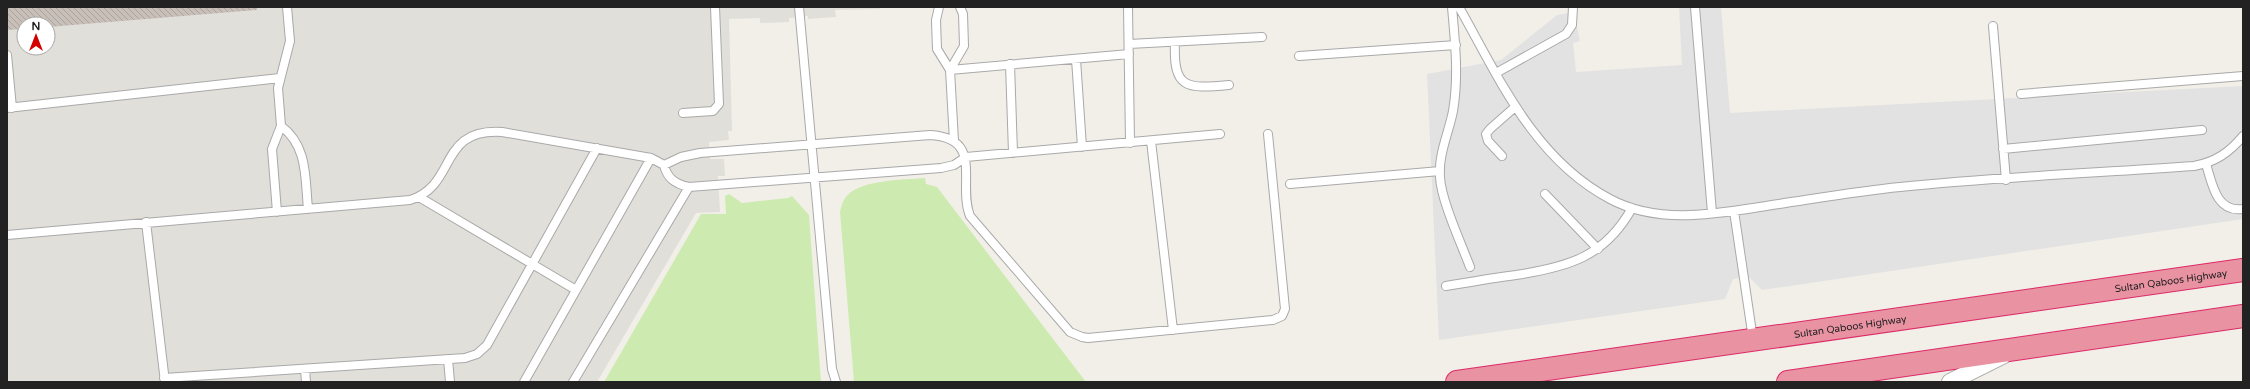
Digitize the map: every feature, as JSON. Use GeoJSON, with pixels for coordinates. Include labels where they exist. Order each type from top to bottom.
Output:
{"type":"FeatureCollection","features":[{"type":"Feature","properties":{"kind":"highway","name":"Sultan Qaboos Highway"},"geometry":{"type":"LineString","coordinates":[[1457,382],[2243,270]]}},
{"type":"Feature","properties":{"kind":"highway"},"geometry":{"type":"LineString","coordinates":[[1788,382],[2243,316]]}},
{"type":"Feature","properties":{"kind":"street"},"geometry":{"type":"LineString","coordinates":[[1950,382],[2019,349]]}},
{"type":"Feature","properties":{"kind":"lane"},"geometry":{"type":"LineString","coordinates":[[277,212],[272,153],[274,141],[281,126],[278,97],[280,78],[289,46],[287,7]]}},
{"type":"Feature","properties":{"kind":"lane"},"geometry":{"type":"LineString","coordinates":[[683,113],[713,111],[719,104],[715,7]]}},
{"type":"Feature","properties":{"kind":"lane"},"geometry":{"type":"LineString","coordinates":[[799,7],[832,369],[836,382]]}},
{"type":"Feature","properties":{"kind":"lane"},"geometry":{"type":"LineString","coordinates":[[939,7],[936,20],[937,49],[950,70],[954,141]]}},
{"type":"Feature","properties":{"kind":"lane"},"geometry":{"type":"LineString","coordinates":[[950,70],[964,46],[963,14],[960,7]]}},
{"type":"Feature","properties":{"kind":"lane"},"geometry":{"type":"LineString","coordinates":[[1128,7],[1130,143]]}},
{"type":"Feature","properties":{"kind":"lane"},"geometry":{"type":"LineString","coordinates":[[1452,7],[1456,45],[1454,104],[1440,172],[1442,187],[1470,267]]}},
{"type":"Feature","properties":{"kind":"lane"},"geometry":{"type":"LineString","coordinates":[[1459,7],[1515,107],[1542,144],[1565,167],[1611,200],[1632,208],[1672,215],[1734,211],[1868,191],[2206,164],[2227,153],[2243,136]]}},
{"type":"Feature","properties":{"kind":"lane"},"geometry":{"type":"LineString","coordinates":[[1496,73],[1566,34],[1572,25],[1573,7]]}},
{"type":"Feature","properties":{"kind":"lane"},"geometry":{"type":"LineString","coordinates":[[1696,7],[1712,213]]}},
{"type":"Feature","properties":{"kind":"lane"},"geometry":{"type":"LineString","coordinates":[[1993,26],[2006,180]]}},
{"type":"Feature","properties":{"kind":"lane"},"geometry":{"type":"LineString","coordinates":[[1128,44],[1262,37]]}},
{"type":"Feature","properties":{"kind":"lane"},"geometry":{"type":"LineString","coordinates":[[1175,42],[1175,67],[1182,80],[1190,86],[1200,88],[1229,85]]}},
{"type":"Feature","properties":{"kind":"lane"},"geometry":{"type":"LineString","coordinates":[[1299,56],[1456,45]]}},
{"type":"Feature","properties":{"kind":"lane"},"geometry":{"type":"LineString","coordinates":[[950,70],[1128,54]]}},
{"type":"Feature","properties":{"kind":"lane"},"geometry":{"type":"LineString","coordinates":[[7,55],[9,108],[280,78]]}},
{"type":"Feature","properties":{"kind":"lane"},"geometry":{"type":"LineString","coordinates":[[1076,58],[1082,147]]}},
{"type":"Feature","properties":{"kind":"lane"},"geometry":{"type":"LineString","coordinates":[[1010,64],[1013,153]]}},
{"type":"Feature","properties":{"kind":"lane"},"geometry":{"type":"LineString","coordinates":[[2021,94],[2243,76]]}},
{"type":"Feature","properties":{"kind":"lane"},"geometry":{"type":"LineString","coordinates":[[1502,156],[1488,141],[1486,134],[1515,107]]}},
{"type":"Feature","properties":{"kind":"lane"},"geometry":{"type":"LineString","coordinates":[[281,126],[294,138],[303,154],[308,209]]}},
{"type":"Feature","properties":{"kind":"lane"},"geometry":{"type":"LineString","coordinates":[[2003,149],[2202,130]]}},
{"type":"Feature","properties":{"kind":"lane"},"geometry":{"type":"LineString","coordinates":[[7,235],[410,200],[419,197],[433,186],[459,144],[472,135],[482,132],[502,132],[651,158],[664,165],[666,172],[674,182],[689,186],[948,167],[966,157],[1220,134]]}},
{"type":"Feature","properties":{"kind":"lane"},"geometry":{"type":"LineString","coordinates":[[664,165],[690,155],[930,135],[946,136],[954,141],[966,157],[967,206],[970,216],[1070,332],[1082,338],[1088,338],[1273,320],[1280,318],[1284,312],[1268,134]]}},
{"type":"Feature","properties":{"kind":"lane"},"geometry":{"type":"LineString","coordinates":[[1151,140],[1173,330]]}},
{"type":"Feature","properties":{"kind":"lane"},"geometry":{"type":"LineString","coordinates":[[146,222],[164,380],[472,357],[487,345],[597,148]]}},
{"type":"Feature","properties":{"kind":"lane"},"geometry":{"type":"LineString","coordinates":[[524,382],[651,158]]}},
{"type":"Feature","properties":{"kind":"lane"},"geometry":{"type":"LineString","coordinates":[[2206,164],[2218,199],[2233,209],[2243,209]]}},
{"type":"Feature","properties":{"kind":"lane"},"geometry":{"type":"LineString","coordinates":[[1290,184],[1440,172]]}},
{"type":"Feature","properties":{"kind":"lane"},"geometry":{"type":"LineString","coordinates":[[573,382],[689,186]]}},
{"type":"Feature","properties":{"kind":"lane"},"geometry":{"type":"LineString","coordinates":[[1545,194],[1598,249]]}},
{"type":"Feature","properties":{"kind":"lane"},"geometry":{"type":"LineString","coordinates":[[419,197],[532,266],[576,290]]}},
{"type":"Feature","properties":{"kind":"lane"},"geometry":{"type":"LineString","coordinates":[[1446,286],[1562,267],[1574,262],[1598,249],[1617,231],[1632,208]]}},
{"type":"Feature","properties":{"kind":"lane"},"geometry":{"type":"LineString","coordinates":[[1734,211],[1753,340]]}},
{"type":"Feature","properties":{"kind":"lane"},"geometry":{"type":"LineString","coordinates":[[448,359],[450,382]]}},
{"type":"Feature","properties":{"kind":"lane"},"geometry":{"type":"LineString","coordinates":[[305,369],[306,382]]}},
{"type":"Feature","properties":{"kind":"lane"},"geometry":{"type":"LineString","coordinates":[[829,382],[832,369]]}},
{"type":"Feature","properties":{"kind":"shaded area"},"geometry":{"type":"Polygon","coordinates":[[[7,7],[880,7],[880,9],[835,10],[836,17],[808,19],[808,16],[789,18],[789,22],[760,23],[760,18],[729,19],[732,131],[728,131],[729,140],[709,142],[710,159],[724,159],[725,176],[718,176],[720,212],[696,213],[597,382],[7,382],[7,7]]]}},
{"type":"Feature","properties":{"kind":"shaded area"},"geometry":{"type":"Polygon","coordinates":[[[1679,7],[1721,7],[1730,113],[2243,86],[2243,219],[1762,290],[1748,276],[1733,279],[1725,299],[1439,340],[1427,74],[1501,60],[1557,15],[1574,12],[1580,41],[1573,43],[1576,72],[1682,65],[1679,7]]]}},
{"type":"Feature","properties":{"kind":"green space"},"geometry":{"type":"Polygon","coordinates":[[[925,178],[926,184],[937,187],[1086,382],[854,382],[840,212],[842,204],[850,193],[869,184],[893,180],[925,178]]]}},
{"type":"Feature","properties":{"kind":"green space"},"geometry":{"type":"Polygon","coordinates":[[[729,194],[742,203],[788,198],[792,196],[809,215],[821,382],[604,382],[701,214],[726,214],[725,196],[729,194]]]}},
{"type":"Feature","properties":{"kind":"building"},"geometry":{"type":"Polygon","coordinates":[[[7,7],[257,7],[257,10],[56,26],[56,16],[16,16],[16,29],[7,30],[7,7]]]}}]}
